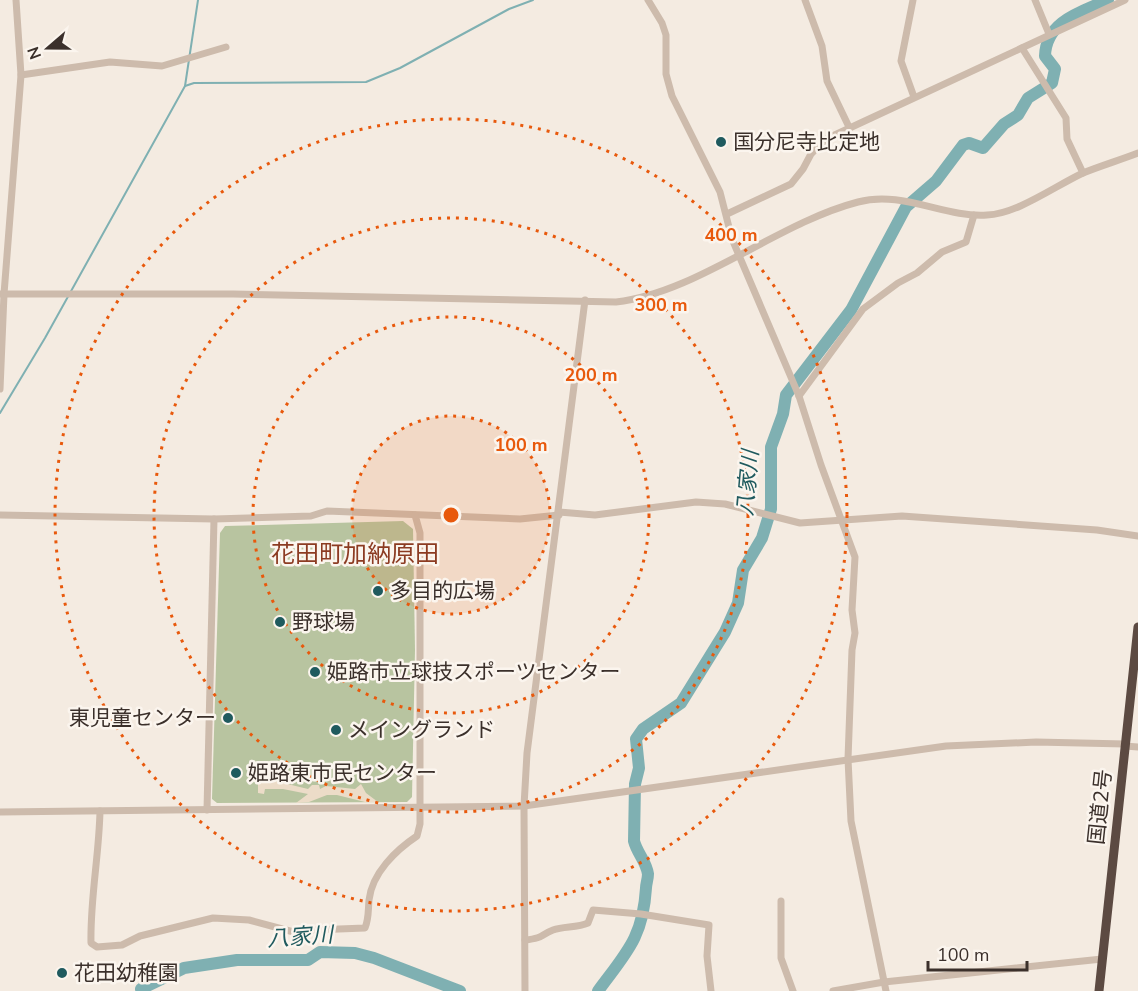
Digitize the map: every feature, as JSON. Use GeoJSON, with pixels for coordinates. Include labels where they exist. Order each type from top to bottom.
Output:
{"type":"FeatureCollection","features":[{"type":"Feature","properties":{"kind":"highway","name":"国道2号"},"geometry":{"type":"LineString","coordinates":[[1100,991],[1138,627]]}},
{"type":"Feature","properties":{"kind":"street"},"geometry":{"type":"LineString","coordinates":[[0,389],[2,294],[21,75],[16,0]]}},
{"type":"Feature","properties":{"kind":"street"},"geometry":{"type":"LineString","coordinates":[[648,0],[662,22],[666,35],[666,74],[672,96],[720,192],[738,254],[800,396],[821,465],[855,557],[852,610],[855,633],[852,650],[848,759],[851,821],[886,991]]}},
{"type":"Feature","properties":{"kind":"street"},"geometry":{"type":"LineString","coordinates":[[805,0],[822,46],[827,81],[849,127]]}},
{"type":"Feature","properties":{"kind":"street"},"geometry":{"type":"LineString","coordinates":[[913,0],[901,61],[914,97]]}},
{"type":"Feature","properties":{"kind":"street"},"geometry":{"type":"LineString","coordinates":[[1035,0],[1049,34]]}},
{"type":"Feature","properties":{"kind":"street"},"geometry":{"type":"LineString","coordinates":[[726,214],[791,184],[811,154],[826,139],[1125,0]]}},
{"type":"Feature","properties":{"kind":"street"},"geometry":{"type":"LineString","coordinates":[[21,75],[110,62],[162,66],[226,47]]}},
{"type":"Feature","properties":{"kind":"street"},"geometry":{"type":"LineString","coordinates":[[1022,48],[1066,118],[1068,139],[1083,173]]}},
{"type":"Feature","properties":{"kind":"street"},"geometry":{"type":"LineString","coordinates":[[2,294],[233,294],[616,302],[640,299],[817,216],[860,201],[919,201],[974,215],[990,215],[1008,210],[1083,173],[1138,153]]}},
{"type":"Feature","properties":{"kind":"street"},"geometry":{"type":"LineString","coordinates":[[800,396],[863,309],[898,283],[917,273],[942,252],[966,242],[974,215]]}},
{"type":"Feature","properties":{"kind":"street"},"geometry":{"type":"LineString","coordinates":[[526,991],[524,806],[527,753],[585,300]]}},
{"type":"Feature","properties":{"kind":"street"},"geometry":{"type":"LineString","coordinates":[[0,515],[214,519],[311,516],[327,511],[520,519],[559,514],[595,515],[696,502],[725,504],[800,523],[902,516],[1097,530],[1138,536]]}},
{"type":"Feature","properties":{"kind":"street"},"geometry":{"type":"LineString","coordinates":[[100,811],[99,841],[90,906],[92,943],[97,947],[122,945],[140,936],[213,918],[249,920],[301,934],[313,930],[365,928],[370,917],[369,899],[376,878],[400,847],[417,836],[420,824],[420,533],[415,515]]}},
{"type":"Feature","properties":{"kind":"street"},"geometry":{"type":"LineString","coordinates":[[207,810],[214,519]]}},
{"type":"Feature","properties":{"kind":"street"},"geometry":{"type":"LineString","coordinates":[[0,812],[524,806],[946,746],[1036,742],[1138,747]]}},
{"type":"Feature","properties":{"kind":"street"},"geometry":{"type":"LineString","coordinates":[[781,901],[782,958],[793,991]]}},
{"type":"Feature","properties":{"kind":"street"},"geometry":{"type":"LineString","coordinates":[[525,940],[540,939],[554,930],[583,925],[588,922],[593,910],[709,924],[707,956],[711,991]]}},
{"type":"Feature","properties":{"kind":"street"},"geometry":{"type":"LineString","coordinates":[[833,991],[884,982],[1102,959]]}},
{"type":"Feature","properties":{"kind":"green space","name":"姫路市立球技スポーツセンター"},"geometry":{"type":"Polygon","coordinates":[[[403,521],[413,529],[415,650],[412,797],[407,802],[217,803],[212,799],[220,533],[225,526],[403,521]]]}},
{"type":"Feature","properties":{"kind":"shaded area"},"geometry":{"type":"Polygon","coordinates":[[[258,772],[267,779],[308,789],[312,785],[319,785],[320,789],[326,786],[355,789],[361,784],[366,793],[378,802],[327,795],[309,802],[296,803],[308,794],[283,789],[265,789],[264,794],[258,793],[258,772]]]}},
{"type":"Feature","properties":{"kind":"waterway"},"geometry":{"type":"LineString","coordinates":[[0,413],[45,338],[185,86],[198,0]]}},
{"type":"Feature","properties":{"kind":"waterway"},"geometry":{"type":"LineString","coordinates":[[185,86],[194,83],[366,82],[400,68],[509,9],[533,0]]}},
{"type":"Feature","properties":{"kind":"waterway","name":"八家川"},"geometry":{"type":"LineString","coordinates":[[598,991],[617,966],[637,933],[644,905],[648,874],[634,841],[635,784],[639,768],[636,739],[643,729],[681,703],[725,632],[738,603],[743,570],[762,538],[771,509],[771,447],[783,414],[786,395],[851,310],[906,207],[936,181],[963,145],[969,143],[983,148],[1004,124],[1018,115],[1028,98],[1052,83],[1055,69],[1045,56],[1051,34],[1067,19],[1108,0]]}},
{"type":"Feature","properties":{"kind":"waterway","name":"八家川"},"geometry":{"type":"LineString","coordinates":[[141,989],[184,968],[237,960],[308,960],[320,952],[355,953],[374,958],[460,991]]}},
{"type":"Feature","properties":{"kind":"place","name":"国分尼寺比定地"},"geometry":{"type":"Point","coordinates":[721,142]}},
{"type":"Feature","properties":{"kind":"place","name":"多目的広場"},"geometry":{"type":"Point","coordinates":[378,591]}},
{"type":"Feature","properties":{"kind":"place","name":"野球場"},"geometry":{"type":"Point","coordinates":[280,622]}},
{"type":"Feature","properties":{"kind":"place","name":"姫路市立球技スポーツセンター"},"geometry":{"type":"Point","coordinates":[315,672]}},
{"type":"Feature","properties":{"kind":"place","name":"東児童センター"},"geometry":{"type":"Point","coordinates":[228,718]}},
{"type":"Feature","properties":{"kind":"place","name":"メイングランド"},"geometry":{"type":"Point","coordinates":[336,730]}},
{"type":"Feature","properties":{"kind":"place","name":"姫路東市民センター"},"geometry":{"type":"Point","coordinates":[236,773]}},
{"type":"Feature","properties":{"kind":"place","name":"花田幼稚園"},"geometry":{"type":"Point","coordinates":[62,973]}},
{"type":"Feature","properties":{"kind":"district","name":"花田町加納原田"},"geometry":{"type":"Point","coordinates":[355,554]}}]}
